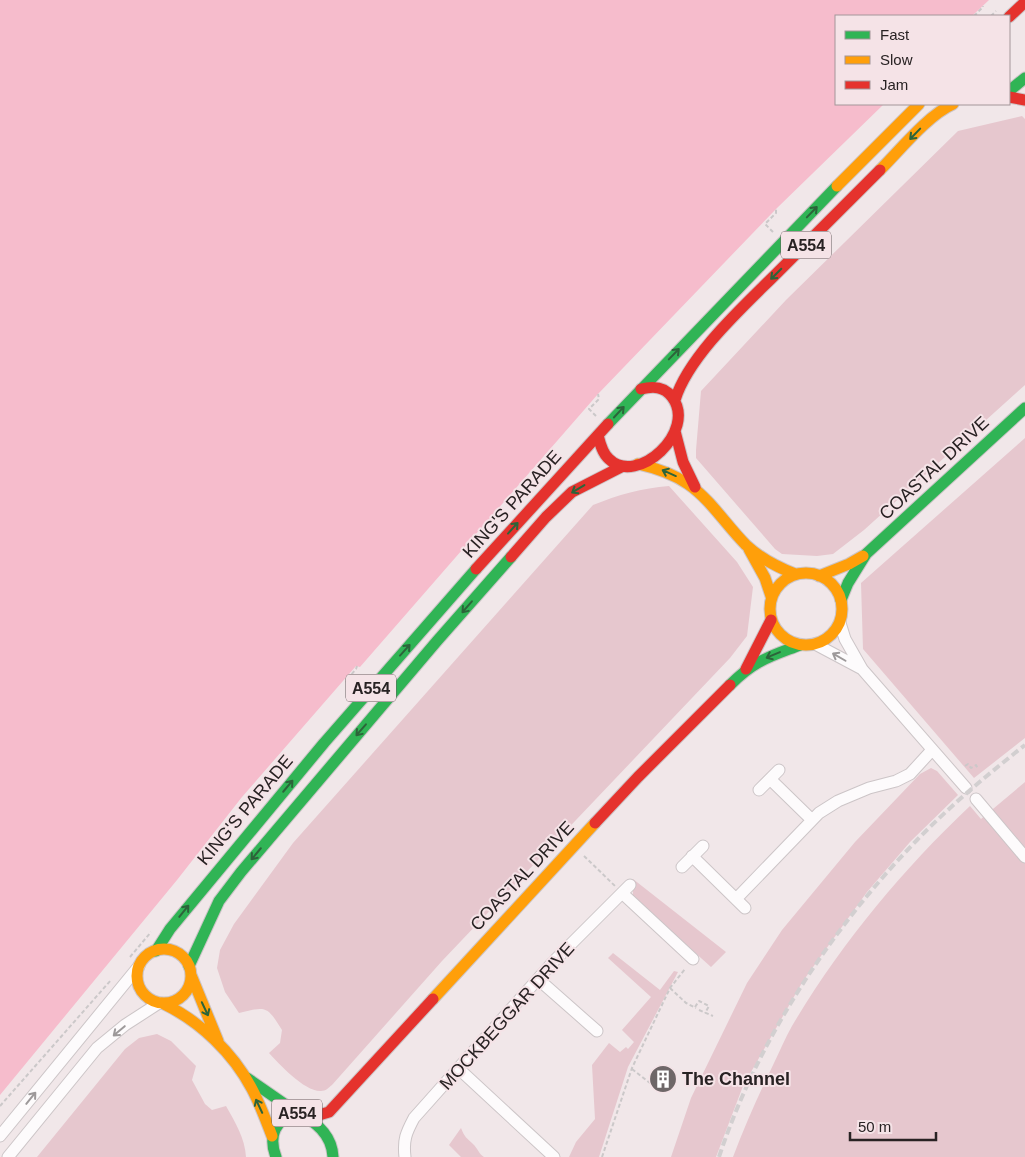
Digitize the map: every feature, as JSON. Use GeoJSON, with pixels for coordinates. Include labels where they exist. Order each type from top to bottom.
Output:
{"type":"FeatureCollection","features":[{"type":"Feature","properties":{"kind":"main road"},"geometry":{"type":"LineString","coordinates":[[1010,16],[1025,2]]}},
{"type":"Feature","properties":{"kind":"main road"},"geometry":{"type":"LineString","coordinates":[[1010,21],[1024,21]]}},
{"type":"Feature","properties":{"kind":"main road"},"geometry":{"type":"LineString","coordinates":[[1010,90],[1025,78]]}},
{"type":"Feature","properties":{"kind":"main road"},"geometry":{"type":"LineString","coordinates":[[1010,97],[1025,100]]}},
{"type":"Feature","properties":{"kind":"main road","name":"KING'S PARADE"},"geometry":{"type":"LineString","coordinates":[[156,951],[170,929],[324,743],[455,593],[641,389],[918,105]]}},
{"type":"Feature","properties":{"kind":"main road","name":"A554"},"geometry":{"type":"LineString","coordinates":[[621,467],[630,467],[657,455],[676,431],[679,414],[675,400],[680,384],[696,361],[749,301],[926,124],[944,108],[951,105]]}},
{"type":"Feature","properties":{"kind":"main road"},"geometry":{"type":"LineString","coordinates":[[641,389],[655,387],[670,393],[675,400]]}},
{"type":"Feature","properties":{"kind":"main road","name":"COASTAL DRIVE"},"geometry":{"type":"LineString","coordinates":[[819,576],[849,564],[866,554],[1025,408]]}},
{"type":"Feature","properties":{"kind":"main road"},"geometry":{"type":"LineString","coordinates":[[676,431],[683,462],[696,489]]}},
{"type":"Feature","properties":{"kind":"main road"},"geometry":{"type":"LineString","coordinates":[[598,435],[606,456],[621,467]]}},
{"type":"Feature","properties":{"kind":"main road"},"geometry":{"type":"LineString","coordinates":[[638,464],[664,470],[696,489],[747,546],[765,578],[771,596],[769,611],[771,620],[776,630],[784,639],[800,645],[815,644],[831,636],[840,622],[841,600],[836,588],[819,576],[806,573],[795,574],[782,581],[771,596]]}},
{"type":"Feature","properties":{"kind":"main road","name":"KING'S PARADE"},"geometry":{"type":"LineString","coordinates":[[190,971],[219,901],[241,872],[437,641],[546,517],[572,492],[621,467]]}},
{"type":"Feature","properties":{"kind":"main road"},"geometry":{"type":"LineString","coordinates":[[747,546],[779,568],[795,574]]}},
{"type":"Feature","properties":{"kind":"main road","name":"COASTAL DRIVE"},"geometry":{"type":"LineString","coordinates":[[841,600],[855,570],[866,554]]}},
{"type":"Feature","properties":{"kind":"main road","name":"COASTAL DRIVE"},"geometry":{"type":"LineString","coordinates":[[746,669],[771,620]]}},
{"type":"Feature","properties":{"kind":"main road","name":"COASTAL DRIVE"},"geometry":{"type":"LineString","coordinates":[[330,1112],[638,777],[746,669],[762,659],[800,645]]}},
{"type":"Feature","properties":{"kind":"main road"},"geometry":{"type":"LineString","coordinates":[[172,950],[179,954],[190,971],[190,984],[180,998],[173,1002],[162,1003],[151,1000],[140,989],[137,973],[139,966],[149,954],[156,951],[172,950]]}},
{"type":"Feature","properties":{"kind":"main road","name":"A554"},"geometry":{"type":"LineString","coordinates":[[190,971],[218,1043]]}},
{"type":"Feature","properties":{"kind":"main road","name":"A554"},"geometry":{"type":"LineString","coordinates":[[162,1003],[177,1009],[218,1043],[245,1077],[272,1136],[275,1156]]}},
{"type":"Feature","properties":{"kind":"main road","name":"A554"},"geometry":{"type":"LineString","coordinates":[[245,1077],[318,1126],[329,1139],[333,1156]]}},
{"type":"Feature","properties":{"kind":"main road","name":"A554"},"geometry":{"type":"LineString","coordinates":[[272,1136],[273,1129],[282,1118],[296,1112]]}},
{"type":"Feature","properties":{"kind":"main road"},"geometry":{"type":"LineString","coordinates":[[308,1118],[330,1112],[329,1139]]}},
{"type":"Feature","properties":{"kind":"street"},"geometry":{"type":"LineString","coordinates":[[840,622],[846,639],[862,669],[966,788]]}},
{"type":"Feature","properties":{"kind":"street"},"geometry":{"type":"LineString","coordinates":[[815,644],[862,669]]}},
{"type":"Feature","properties":{"kind":"street"},"geometry":{"type":"LineString","coordinates":[[736,899],[819,813],[838,801],[869,788],[896,781],[910,774],[932,750]]}},
{"type":"Feature","properties":{"kind":"street"},"geometry":{"type":"LineString","coordinates":[[759,790],[780,770]]}},
{"type":"Feature","properties":{"kind":"street"},"geometry":{"type":"LineString","coordinates":[[770,779],[812,820]]}},
{"type":"Feature","properties":{"kind":"street"},"geometry":{"type":"LineString","coordinates":[[976,800],[1025,857]]}},
{"type":"Feature","properties":{"kind":"street"},"geometry":{"type":"LineString","coordinates":[[682,867],[703,846]]}},
{"type":"Feature","properties":{"kind":"street"},"geometry":{"type":"LineString","coordinates":[[692,856],[745,908]]}},
{"type":"Feature","properties":{"kind":"street"},"geometry":{"type":"LineString","coordinates":[[626,889],[693,959]]}},
{"type":"Feature","properties":{"kind":"street","name":"MOCKBEGGAR DRIVE"},"geometry":{"type":"LineString","coordinates":[[405,1157],[404,1144],[406,1132],[414,1118],[538,979],[626,889]]}},
{"type":"Feature","properties":{"kind":"street"},"geometry":{"type":"LineString","coordinates":[[0,1136],[139,966]]}},
{"type":"Feature","properties":{"kind":"street"},"geometry":{"type":"LineString","coordinates":[[538,979],[597,1031]]}},
{"type":"Feature","properties":{"kind":"street"},"geometry":{"type":"LineString","coordinates":[[8,1157],[97,1048],[126,1025],[162,1003]]}},
{"type":"Feature","properties":{"kind":"street"},"geometry":{"type":"LineString","coordinates":[[583,1018],[592,1010]]}},
{"type":"Feature","properties":{"kind":"street"},"geometry":{"type":"LineString","coordinates":[[459,1069],[554,1157]]}},
{"type":"Feature","properties":{"kind":"path"},"geometry":{"type":"LineString","coordinates":[[975,15],[983,6]]}},
{"type":"Feature","properties":{"kind":"path"},"geometry":{"type":"LineString","coordinates":[[773,232],[765,224],[776,213],[776,209]]}},
{"type":"Feature","properties":{"kind":"path"},"geometry":{"type":"LineString","coordinates":[[597,418],[589,409],[599,399],[598,394]]}},
{"type":"Feature","properties":{"kind":"path"},"geometry":{"type":"LineString","coordinates":[[353,689],[346,681],[356,669],[356,666]]}},
{"type":"Feature","properties":{"kind":"path"},"geometry":{"type":"LineString","coordinates":[[965,766],[968,764],[971,768],[976,765],[978,769]]}},
{"type":"Feature","properties":{"kind":"path"},"geometry":{"type":"LineString","coordinates":[[574,846],[626,889]]}},
{"type":"Feature","properties":{"kind":"path"},"geometry":{"type":"LineString","coordinates":[[603,1157],[632,1069],[670,988],[693,959]]}},
{"type":"Feature","properties":{"kind":"path"},"geometry":{"type":"LineString","coordinates":[[0,1106],[112,979]]}},
{"type":"Feature","properties":{"kind":"path"},"geometry":{"type":"LineString","coordinates":[[670,988],[686,1003],[696,1007],[699,1001],[708,1006],[705,1013]]}},
{"type":"Feature","properties":{"kind":"path"},"geometry":{"type":"LineString","coordinates":[[699,1010],[713,1016]]}},
{"type":"Feature","properties":{"kind":"path"},"geometry":{"type":"LineString","coordinates":[[632,1069],[650,1083],[659,1086]]}},
{"type":"Feature","properties":{"kind":"shaded area"},"geometry":{"type":"Polygon","coordinates":[[[0,0],[989,0],[973,15],[835,15],[835,105],[883,105],[776,209],[598,394],[360,667],[356,666],[242,797],[177,880],[0,1095],[0,0]]]}},
{"type":"Feature","properties":{"kind":"shaded area"},"geometry":{"type":"Polygon","coordinates":[[[1022,116],[1025,119],[1025,385],[864,530],[833,554],[817,556],[782,554],[775,549],[696,458],[701,391],[786,300],[958,131],[1022,116]]]}},
{"type":"Feature","properties":{"kind":"shaded area"},"geometry":{"type":"Polygon","coordinates":[[[1025,438],[1025,738],[974,778],[863,649],[861,583],[1025,438]]]}},
{"type":"Feature","properties":{"kind":"shaded area"},"geometry":{"type":"Polygon","coordinates":[[[669,486],[737,562],[753,587],[747,636],[730,658],[442,961],[332,1085],[323,1091],[308,1087],[279,1064],[269,1053],[280,1043],[282,1030],[273,1016],[261,1009],[239,1013],[225,992],[217,968],[220,950],[234,924],[293,843],[593,505],[630,492],[669,486]]]}},
{"type":"Feature","properties":{"kind":"shaded area"},"geometry":{"type":"Polygon","coordinates":[[[931,768],[937,771],[958,795],[910,842],[867,892],[803,981],[743,1086],[716,1157],[671,1157],[691,1098],[747,983],[782,930],[855,842],[920,774],[931,768]]]}},
{"type":"Feature","properties":{"kind":"shaded area"},"geometry":{"type":"Polygon","coordinates":[[[1025,782],[1025,1157],[733,1157],[752,1110],[789,1031],[830,966],[851,938],[896,882],[970,806],[981,819],[1025,782]]]}},
{"type":"Feature","properties":{"kind":"shaded area"},"geometry":{"type":"Polygon","coordinates":[[[633,879],[726,952],[711,967],[633,897],[633,879]]]}},
{"type":"Feature","properties":{"kind":"shaded area"},"geometry":{"type":"Polygon","coordinates":[[[613,953],[660,990],[674,971],[678,972],[628,1067],[599,1157],[569,1157],[576,1142],[595,1119],[592,1065],[609,1043],[620,1052],[626,1047],[628,1049],[634,1042],[622,1030],[651,997],[608,958],[613,953]]]}},
{"type":"Feature","properties":{"kind":"shaded area"},"geometry":{"type":"Polygon","coordinates":[[[157,1034],[171,1041],[196,1066],[192,1080],[205,1104],[212,1110],[226,1106],[242,1137],[246,1157],[37,1157],[125,1049],[139,1038],[157,1034]]]}},
{"type":"Feature","properties":{"kind":"shaded area"},"geometry":{"type":"Polygon","coordinates":[[[461,1128],[466,1137],[484,1157],[461,1157],[449,1145],[461,1128]]]}},
{"type":"Feature","properties":{"kind":"railway"},"geometry":{"type":"LineString","coordinates":[[719,1157],[735,1113],[754,1070],[776,1028],[800,988],[855,910],[885,874],[942,815],[1025,745]]}},
{"type":"Feature","properties":{"kind":"traffic: fast"},"geometry":{"type":"LineString","coordinates":[[1010,90],[1025,78]]}},
{"type":"Feature","properties":{"kind":"traffic: fast"},"geometry":{"type":"LineString","coordinates":[[608,424],[837,186]]}},
{"type":"Feature","properties":{"kind":"traffic: fast"},"geometry":{"type":"LineString","coordinates":[[841,600],[848,583],[866,554],[1025,408]]}},
{"type":"Feature","properties":{"kind":"traffic: fast"},"geometry":{"type":"LineString","coordinates":[[189,966],[219,901],[241,872],[437,641],[511,557]]}},
{"type":"Feature","properties":{"kind":"traffic: fast"},"geometry":{"type":"LineString","coordinates":[[156,951],[170,929],[324,743],[476,569]]}},
{"type":"Feature","properties":{"kind":"traffic: fast"},"geometry":{"type":"LineString","coordinates":[[730,685],[755,665],[771,656],[800,645]]}},
{"type":"Feature","properties":{"kind":"traffic: fast"},"geometry":{"type":"LineString","coordinates":[[247,1078],[296,1112]]}},
{"type":"Feature","properties":{"kind":"traffic: fast"},"geometry":{"type":"LineString","coordinates":[[276,1157],[273,1142],[275,1130],[283,1119],[296,1112],[316,1124],[326,1135],[333,1157]]}},
{"type":"Feature","properties":{"kind":"traffic: slow"},"geometry":{"type":"LineString","coordinates":[[837,186],[918,105]]}},
{"type":"Feature","properties":{"kind":"traffic: slow"},"geometry":{"type":"LineString","coordinates":[[880,170],[924,124],[951,105]]}},
{"type":"Feature","properties":{"kind":"traffic: slow"},"geometry":{"type":"LineString","coordinates":[[638,464],[664,471],[688,484],[704,497],[751,550],[769,562],[795,574]]}},
{"type":"Feature","properties":{"kind":"traffic: slow"},"geometry":{"type":"LineString","coordinates":[[749,549],[765,578],[771,596]]}},
{"type":"Feature","properties":{"kind":"traffic: slow"},"geometry":{"type":"LineString","coordinates":[[819,576],[863,556]]}},
{"type":"Feature","properties":{"kind":"traffic: slow"},"geometry":{"type":"LineString","coordinates":[[813,573],[832,583],[840,595],[842,609],[840,623],[832,635],[820,643],[799,645],[780,635],[772,623],[770,602],[780,583],[792,575],[813,573]]}},
{"type":"Feature","properties":{"kind":"traffic: slow"},"geometry":{"type":"LineString","coordinates":[[433,999],[595,823]]}},
{"type":"Feature","properties":{"kind":"traffic: slow"},"geometry":{"type":"LineString","coordinates":[[164,949],[174,951],[183,957],[189,966],[191,976],[189,986],[183,995],[174,1001],[164,1003],[154,1001],[145,995],[139,986],[137,976],[139,966],[145,957],[154,951],[164,949]]}},
{"type":"Feature","properties":{"kind":"traffic: slow"},"geometry":{"type":"LineString","coordinates":[[191,975],[218,1041]]}},
{"type":"Feature","properties":{"kind":"traffic: slow"},"geometry":{"type":"LineString","coordinates":[[164,1004],[178,1011],[203,1029],[226,1051],[255,1095],[272,1136]]}},
{"type":"Feature","properties":{"kind":"traffic: jam"},"geometry":{"type":"LineString","coordinates":[[1010,16],[1025,2]]}},
{"type":"Feature","properties":{"kind":"traffic: jam"},"geometry":{"type":"LineString","coordinates":[[1010,97],[1025,100]]}},
{"type":"Feature","properties":{"kind":"traffic: jam"},"geometry":{"type":"LineString","coordinates":[[675,400],[692,366],[719,332],[880,170]]}},
{"type":"Feature","properties":{"kind":"traffic: jam"},"geometry":{"type":"LineString","coordinates":[[598,435],[607,457],[621,466],[634,466],[648,461],[661,451],[671,439],[677,425],[678,411],[669,393],[654,387],[641,389]]}},
{"type":"Feature","properties":{"kind":"traffic: jam"},"geometry":{"type":"LineString","coordinates":[[476,569],[608,424]]}},
{"type":"Feature","properties":{"kind":"traffic: jam"},"geometry":{"type":"LineString","coordinates":[[675,431],[683,462],[695,487]]}},
{"type":"Feature","properties":{"kind":"traffic: jam"},"geometry":{"type":"LineString","coordinates":[[511,557],[546,517],[572,492],[621,467]]}},
{"type":"Feature","properties":{"kind":"traffic: jam"},"geometry":{"type":"LineString","coordinates":[[746,669],[771,620]]}},
{"type":"Feature","properties":{"kind":"traffic: jam"},"geometry":{"type":"LineString","coordinates":[[595,823],[730,685]]}},
{"type":"Feature","properties":{"kind":"traffic: jam"},"geometry":{"type":"LineString","coordinates":[[309,1118],[329,1112],[433,999]]}},
{"type":"Feature","properties":{"kind":"place","name":"The Channel"},"geometry":{"type":"Point","coordinates":[663,1079]}}]}
